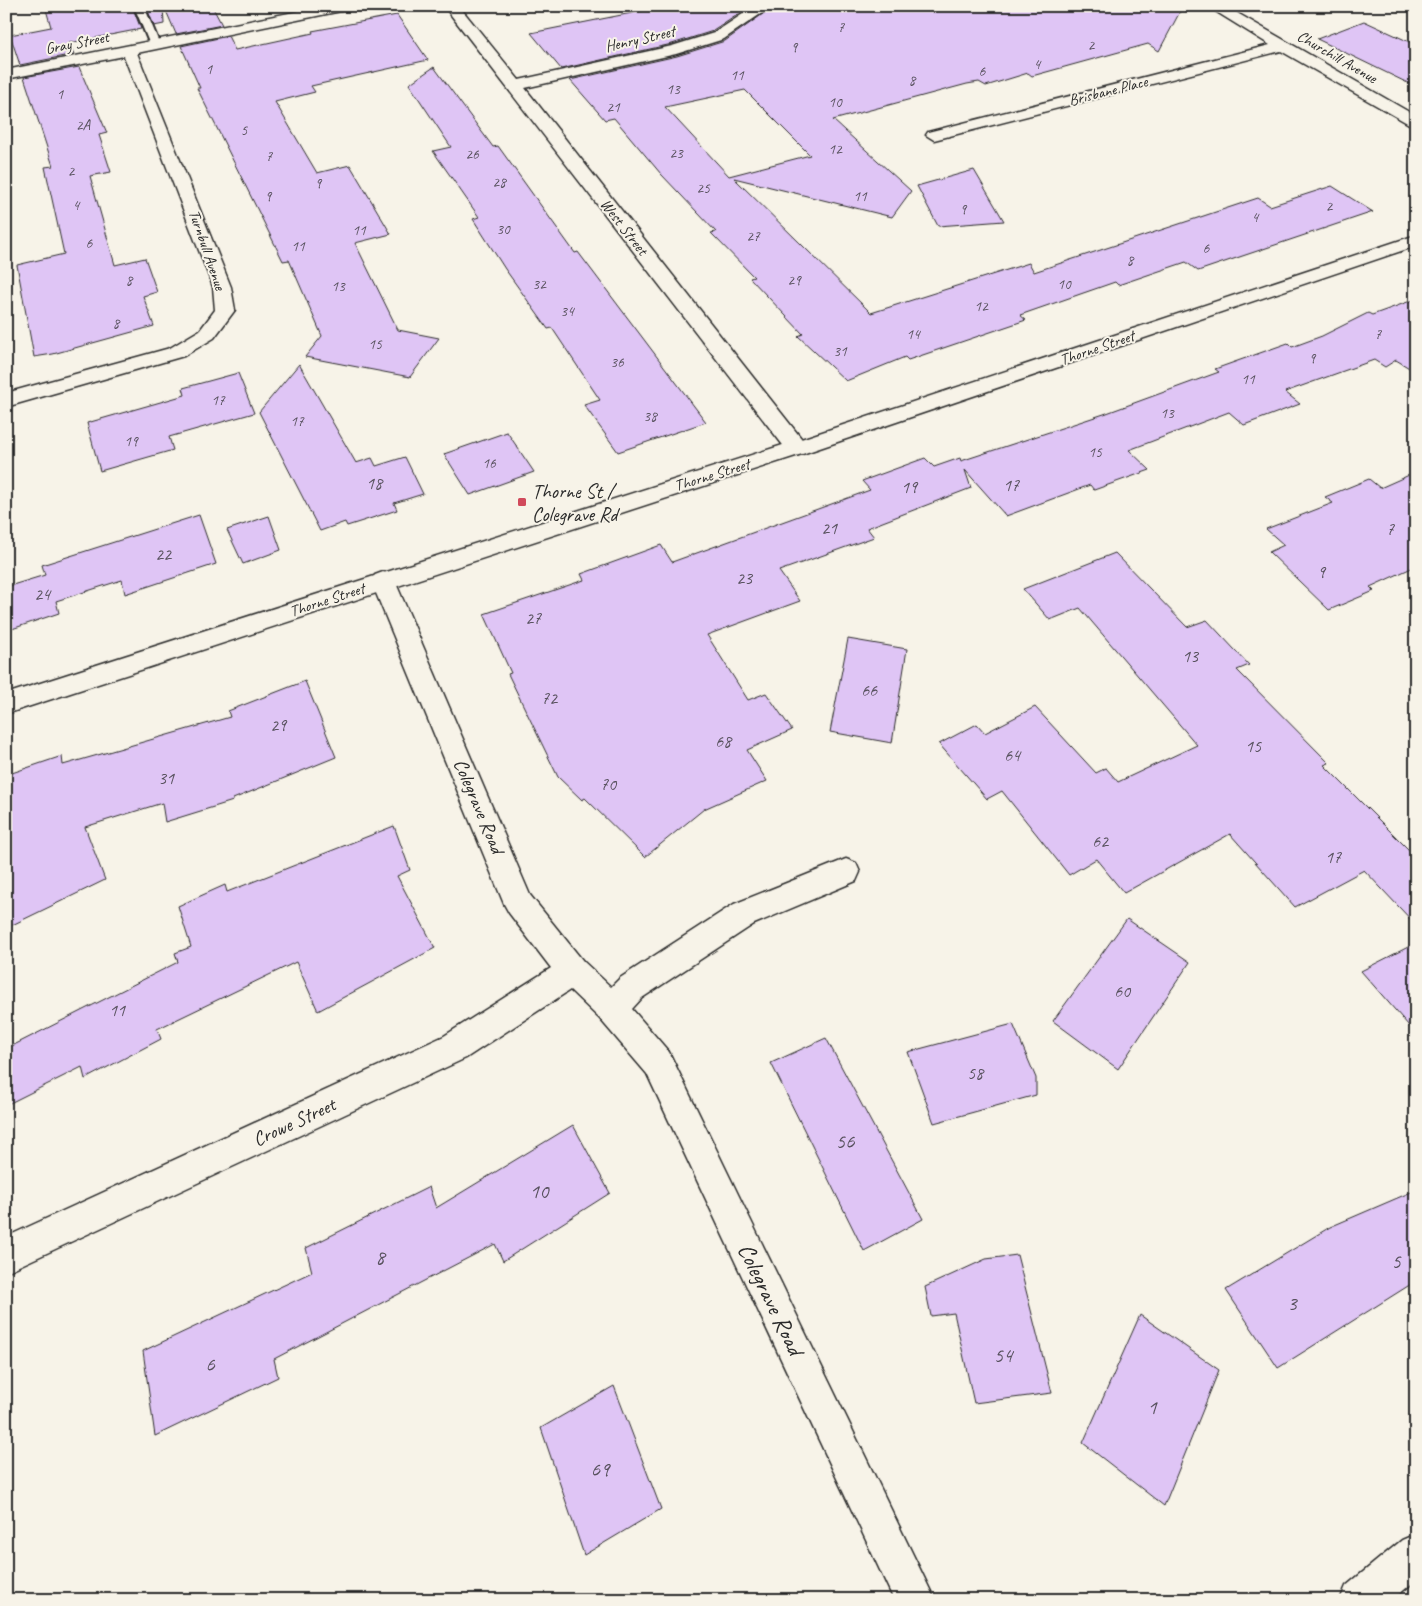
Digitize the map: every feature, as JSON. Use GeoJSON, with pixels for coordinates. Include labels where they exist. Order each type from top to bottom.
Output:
{"type":"FeatureCollection","features":[{"type":"Feature","properties":{"kind":"street","name":"Gray Street"},"geometry":{"type":"LineString","coordinates":[[6,75],[346,6]]}},
{"type":"Feature","properties":{"kind":"street","name":"West Street"},"geometry":{"type":"LineString","coordinates":[[451,6],[515,85],[797,448]]}},
{"type":"Feature","properties":{"kind":"street","name":"Henry Street"},"geometry":{"type":"LineString","coordinates":[[515,85],[676,50],[719,36],[765,6]]}},
{"type":"Feature","properties":{"kind":"street","name":"Churchill Avenue"},"geometry":{"type":"LineString","coordinates":[[1214,6],[1416,123]]}},
{"type":"Feature","properties":{"kind":"street","name":"Brisbane Place"},"geometry":{"type":"LineString","coordinates":[[934,135],[1282,46]]}},
{"type":"Feature","properties":{"kind":"street","name":"Turnbull Avenue"},"geometry":{"type":"LineString","coordinates":[[6,400],[176,352],[207,334],[225,310],[219,278],[129,50]]}},
{"type":"Feature","properties":{"kind":"street","name":"Thorne Street"},"geometry":{"type":"LineString","coordinates":[[6,704],[797,448],[1416,240]]}},
{"type":"Feature","properties":{"kind":"street","name":"Colegrave Road"},"geometry":{"type":"LineString","coordinates":[[383,581],[519,904],[572,971],[611,1008],[658,1063],[915,1600]]}},
{"type":"Feature","properties":{"kind":"street"},"geometry":{"type":"LineString","coordinates":[[611,1008],[631,988],[744,914],[846,872]]}},
{"type":"Feature","properties":{"kind":"street","name":"Crowe Street"},"geometry":{"type":"LineString","coordinates":[[6,1255],[455,1047],[572,971]]}},
{"type":"Feature","properties":{"kind":"street"},"geometry":{"type":"LineString","coordinates":[[1360,1600],[1416,1554]]}},
{"type":"Feature","properties":{"kind":"lane"},"geometry":{"type":"LineString","coordinates":[[139,6],[154,45]]}},
{"type":"Feature","properties":{"kind":"building"},"geometry":{"type":"Polygon","coordinates":[[[45,6],[132,6],[141,29],[69,43],[74,54],[20,65],[10,35],[51,27],[45,6]]]}},
{"type":"Feature","properties":{"kind":"building"},"geometry":{"type":"Polygon","coordinates":[[[146,6],[163,6],[164,24],[154,26],[146,6]]]}},
{"type":"Feature","properties":{"kind":"building"},"geometry":{"type":"Polygon","coordinates":[[[164,6],[212,6],[222,25],[176,34],[164,6]]]}},
{"type":"Feature","properties":{"kind":"building"},"geometry":{"type":"Polygon","coordinates":[[[667,6],[751,6],[713,31],[672,44],[561,69],[531,33],[667,6]]]}},
{"type":"Feature","properties":{"kind":"building"},"geometry":{"type":"Polygon","coordinates":[[[774,6],[1183,6],[1159,51],[1148,44],[1032,76],[1028,73],[986,86],[979,82],[967,84],[833,120],[911,191],[892,217],[734,178],[871,313],[1029,263],[1034,272],[1258,198],[1270,206],[1332,186],[1373,212],[1198,271],[1186,262],[1118,285],[1115,282],[1020,315],[1026,320],[908,360],[905,357],[846,381],[798,336],[803,334],[750,278],[754,277],[711,233],[716,232],[661,174],[614,118],[605,120],[570,80],[677,56],[725,41],[774,6]],[[745,90],[665,107],[729,176],[810,155],[745,90]]]}},
{"type":"Feature","properties":{"kind":"building"},"geometry":{"type":"Polygon","coordinates":[[[397,15],[428,60],[311,86],[315,92],[275,102],[317,173],[350,165],[391,234],[355,243],[398,330],[439,338],[410,377],[305,357],[322,336],[289,260],[283,261],[197,88],[200,88],[181,46],[228,36],[235,50],[313,33],[312,31],[397,15]]]}},
{"type":"Feature","properties":{"kind":"building"},"geometry":{"type":"Polygon","coordinates":[[[1364,21],[1416,45],[1416,87],[1317,39],[1364,21]]]}},
{"type":"Feature","properties":{"kind":"building"},"geometry":{"type":"Polygon","coordinates":[[[79,67],[107,133],[99,135],[111,172],[90,176],[115,265],[145,258],[157,292],[143,296],[154,326],[53,354],[34,357],[17,265],[64,254],[45,167],[53,166],[24,77],[79,67]]]}},
{"type":"Feature","properties":{"kind":"building"},"geometry":{"type":"Polygon","coordinates":[[[434,67],[493,147],[498,146],[575,253],[578,252],[706,422],[618,452],[584,405],[600,400],[552,328],[548,329],[505,269],[473,219],[479,217],[433,151],[451,147],[409,84],[434,67]]]}},
{"type":"Feature","properties":{"kind":"building"},"geometry":{"type":"Polygon","coordinates":[[[974,170],[1004,221],[938,226],[917,186],[974,170]]]}},
{"type":"Feature","properties":{"kind":"building"},"geometry":{"type":"Polygon","coordinates":[[[1416,299],[1416,372],[1396,360],[1385,367],[1374,360],[1285,392],[1300,404],[1244,425],[1229,412],[1129,450],[1150,470],[1094,490],[1090,485],[1006,516],[965,470],[971,488],[867,528],[874,537],[779,571],[800,601],[707,635],[748,700],[766,693],[792,730],[747,750],[767,781],[704,809],[645,857],[585,798],[582,800],[558,777],[508,674],[511,673],[484,614],[584,580],[581,574],[661,545],[672,562],[870,490],[862,481],[925,458],[934,467],[960,458],[961,461],[1104,414],[1219,372],[1215,369],[1288,343],[1292,347],[1322,336],[1368,313],[1372,315],[1416,299]]]}},
{"type":"Feature","properties":{"kind":"building"},"geometry":{"type":"Polygon","coordinates":[[[299,364],[356,463],[372,458],[376,466],[405,457],[423,494],[394,503],[397,510],[347,526],[345,522],[320,531],[259,412],[299,364]]]}},
{"type":"Feature","properties":{"kind":"building"},"geometry":{"type":"Polygon","coordinates":[[[238,373],[254,413],[169,437],[173,450],[100,471],[87,423],[185,395],[183,388],[238,373]]]}},
{"type":"Feature","properties":{"kind":"building"},"geometry":{"type":"Polygon","coordinates":[[[507,432],[534,472],[470,495],[444,454],[507,432]]]}},
{"type":"Feature","properties":{"kind":"building"},"geometry":{"type":"Polygon","coordinates":[[[1416,472],[1416,566],[1370,587],[1374,591],[1329,610],[1269,552],[1284,545],[1266,529],[1333,503],[1325,497],[1369,479],[1380,488],[1416,472]]]}},
{"type":"Feature","properties":{"kind":"building"},"geometry":{"type":"Polygon","coordinates":[[[199,515],[216,564],[125,594],[122,580],[56,601],[59,613],[6,631],[6,587],[45,575],[42,565],[199,515]]]}},
{"type":"Feature","properties":{"kind":"building"},"geometry":{"type":"Polygon","coordinates":[[[269,516],[281,550],[243,564],[227,530],[269,516]]]}},
{"type":"Feature","properties":{"kind":"building"},"geometry":{"type":"Polygon","coordinates":[[[1115,553],[1187,627],[1207,620],[1249,665],[1237,670],[1329,763],[1324,765],[1416,857],[1416,925],[1364,870],[1295,907],[1230,834],[1124,893],[1096,859],[1069,875],[1002,791],[987,799],[939,744],[977,724],[985,733],[1035,707],[1096,773],[1106,768],[1118,782],[1197,745],[1080,608],[1050,620],[1023,589],[1115,553]]]}},
{"type":"Feature","properties":{"kind":"building"},"geometry":{"type":"Polygon","coordinates":[[[848,639],[907,649],[892,743],[830,732],[848,639]]]}},
{"type":"Feature","properties":{"kind":"building"},"geometry":{"type":"Polygon","coordinates":[[[305,681],[336,757],[233,799],[233,801],[165,822],[162,803],[85,827],[105,880],[6,928],[6,775],[62,756],[63,765],[230,717],[228,711],[305,681]]]}},
{"type":"Feature","properties":{"kind":"building"},"geometry":{"type":"Polygon","coordinates":[[[394,826],[410,870],[397,876],[435,948],[318,1011],[296,962],[157,1029],[161,1039],[85,1079],[82,1067],[6,1105],[6,1049],[178,962],[175,953],[191,947],[178,906],[225,885],[227,892],[394,826]]]}},
{"type":"Feature","properties":{"kind":"building"},"geometry":{"type":"Polygon","coordinates":[[[1127,919],[1190,962],[1118,1069],[1053,1021],[1127,919]]]}},
{"type":"Feature","properties":{"kind":"building"},"geometry":{"type":"Polygon","coordinates":[[[1416,943],[1416,1034],[1361,971],[1416,943]]]}},
{"type":"Feature","properties":{"kind":"building"},"geometry":{"type":"Polygon","coordinates":[[[1013,1024],[1036,1078],[1036,1095],[934,1123],[908,1052],[1013,1024]]]}},
{"type":"Feature","properties":{"kind":"building"},"geometry":{"type":"Polygon","coordinates":[[[826,1038],[923,1219],[864,1251],[771,1063],[826,1038]]]}},
{"type":"Feature","properties":{"kind":"building"},"geometry":{"type":"Polygon","coordinates":[[[573,1125],[610,1193],[503,1261],[495,1244],[274,1359],[278,1377],[155,1436],[143,1351],[312,1272],[306,1248],[429,1187],[436,1208],[573,1125]]]}},
{"type":"Feature","properties":{"kind":"building"},"geometry":{"type":"Polygon","coordinates":[[[1416,1190],[1416,1281],[1278,1368],[1226,1290],[1330,1227],[1416,1190]]]}},
{"type":"Feature","properties":{"kind":"building"},"geometry":{"type":"Polygon","coordinates":[[[1017,1255],[1052,1393],[974,1403],[954,1313],[931,1316],[925,1287],[986,1259],[1017,1255]]]}},
{"type":"Feature","properties":{"kind":"building"},"geometry":{"type":"Polygon","coordinates":[[[1140,1315],[1219,1370],[1164,1506],[1083,1443],[1140,1315]]]}},
{"type":"Feature","properties":{"kind":"building"},"geometry":{"type":"Polygon","coordinates":[[[614,1386],[661,1509],[584,1555],[541,1428],[614,1386]]]}},
{"type":"Feature","properties":{"kind":"place","name":"Thorne St / Colegrave Rd"},"geometry":{"type":"Point","coordinates":[522,502]}}]}
